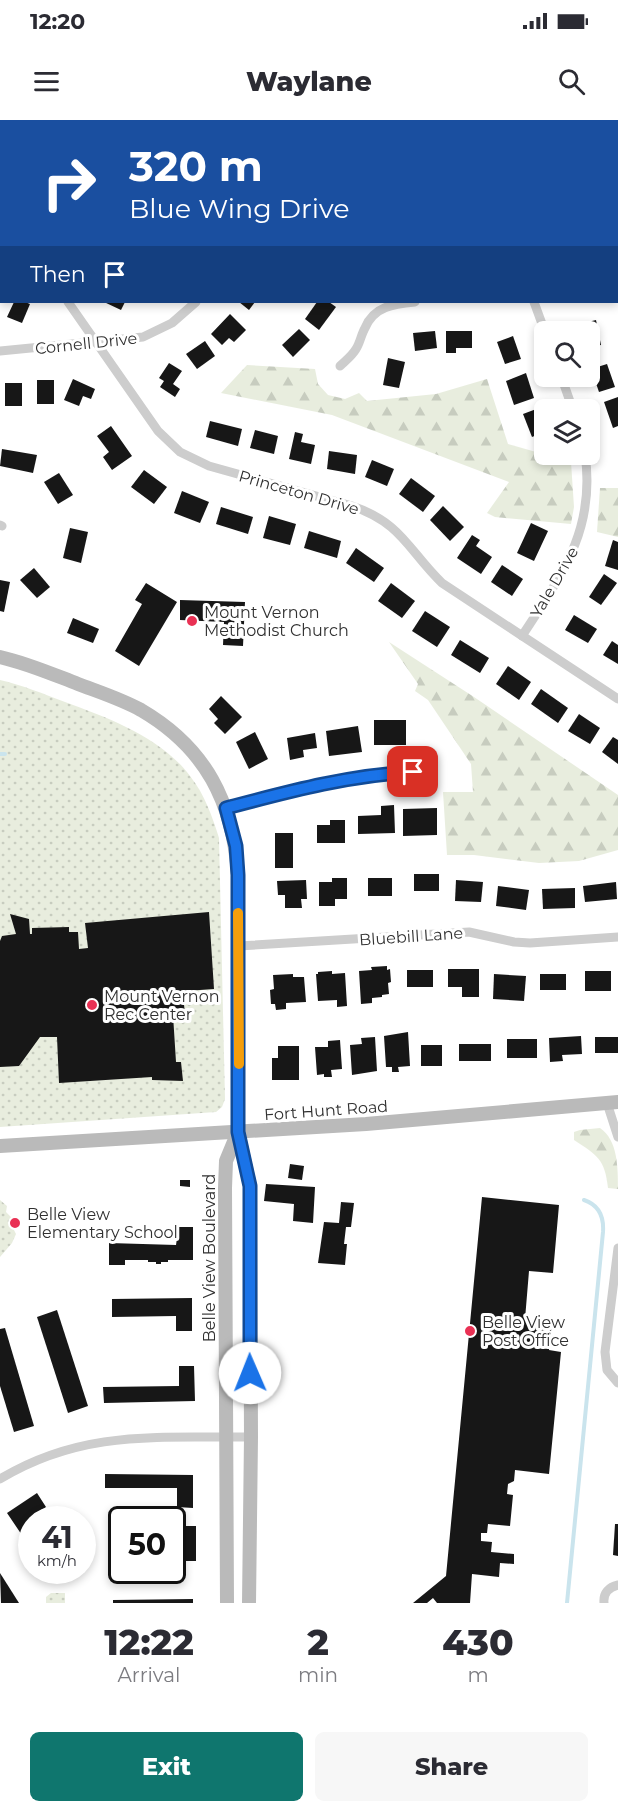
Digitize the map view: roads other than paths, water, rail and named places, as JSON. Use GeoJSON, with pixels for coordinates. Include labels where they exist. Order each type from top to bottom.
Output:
{"type":"FeatureCollection","features":[{"type":"Feature","properties":{"kind":"main road","name":"Belle View Boulevard"},"geometry":{"type":"LineString","coordinates":[[0,657],[108,695],[155,719],[194,754],[211,778],[226,808],[236,846],[238,875],[238,1132],[250,1186],[249,1603]]}},
{"type":"Feature","properties":{"kind":"main road","name":"Fort Hunt Road"},"geometry":{"type":"LineString","coordinates":[[0,1146],[366,1124],[612,1102]]}},
{"type":"Feature","properties":{"kind":"main road","name":"Belle View Boulevard"},"geometry":{"type":"LineString","coordinates":[[227,1603],[225,1188],[226,1161],[238,1132]]}},
{"type":"Feature","properties":{"kind":"street","name":"Princeton Drive"},"geometry":{"type":"LineString","coordinates":[[69,303],[158,431],[180,452],[209,466],[374,514],[400,533],[442,583],[618,699]]}},
{"type":"Feature","properties":{"kind":"street","name":"Cornell Drive"},"geometry":{"type":"LineString","coordinates":[[0,351],[143,337],[161,330],[182,316],[195,303]]}},
{"type":"Feature","properties":{"kind":"street"},"geometry":{"type":"LineString","coordinates":[[339,366],[355,352],[365,326],[376,311],[395,303]]}},
{"type":"Feature","properties":{"kind":"street"},"geometry":{"type":"LineString","coordinates":[[534,303],[541,321]]}},
{"type":"Feature","properties":{"kind":"street","name":"Yale Drive"},"geometry":{"type":"LineString","coordinates":[[522,636],[559,579],[578,540],[588,486],[586,465]]}},
{"type":"Feature","properties":{"kind":"street"},"geometry":{"type":"LineString","coordinates":[[226,808],[304,788],[364,777],[413,772]]}},
{"type":"Feature","properties":{"kind":"street","name":"Bluebill Lane"},"geometry":{"type":"LineString","coordinates":[[238,946],[469,932],[514,942],[530,943],[618,937]]}},
{"type":"Feature","properties":{"kind":"street"},"geometry":{"type":"LineString","coordinates":[[612,1102],[618,1137]]}},
{"type":"Feature","properties":{"kind":"street"},"geometry":{"type":"LineString","coordinates":[[618,1248],[605,1353],[607,1368],[618,1383]]}},
{"type":"Feature","properties":{"kind":"street"},"geometry":{"type":"LineString","coordinates":[[0,1479],[43,1457],[87,1444],[131,1438],[251,1437]]}},
{"type":"Feature","properties":{"kind":"street"},"geometry":{"type":"LineString","coordinates":[[604,1603],[604,1595],[618,1585]]}},
{"type":"Feature","properties":{"kind":"waterway"},"geometry":{"type":"LineString","coordinates":[[0,754],[5,754]]}},
{"type":"Feature","properties":{"kind":"waterway"},"geometry":{"type":"LineString","coordinates":[[567,1603],[603,1232],[600,1212],[584,1200]]}},
{"type":"Feature","properties":{"kind":"place","name":"Mount Vernon Methodist Church"},"geometry":{"type":"Point","coordinates":[192,621]}},
{"type":"Feature","properties":{"kind":"place","name":"Mount Vernon Rec Center"},"geometry":{"type":"Point","coordinates":[92,1005]}},
{"type":"Feature","properties":{"kind":"place","name":"Belle View Elementary School"},"geometry":{"type":"Point","coordinates":[15,1223]}},
{"type":"Feature","properties":{"kind":"place","name":"Belle View Post Office"},"geometry":{"type":"Point","coordinates":[470,1331]}}]}
